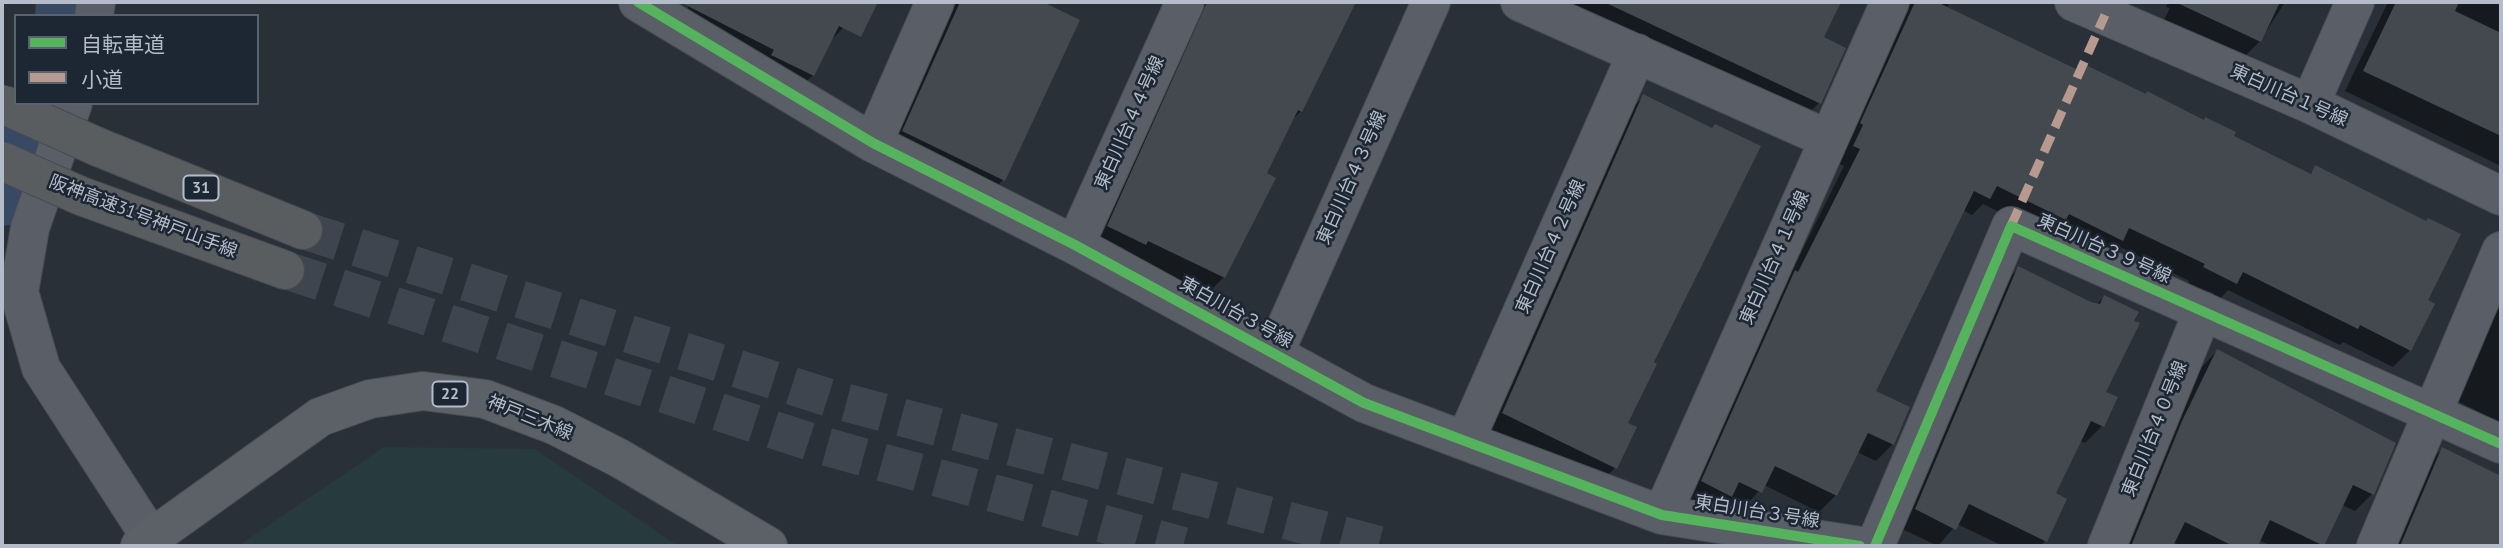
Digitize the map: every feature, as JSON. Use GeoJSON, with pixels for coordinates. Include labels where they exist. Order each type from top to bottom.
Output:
{"type":"FeatureCollection","features":[{"type":"Feature","properties":{"kind":"highway","name":"31"},"geometry":{"type":"LineString","coordinates":[[20,105],[98,147],[303,230]]}},
{"type":"Feature","properties":{"kind":"highway","name":"阪神高速31号神戸山手線"},"geometry":{"type":"LineString","coordinates":[[2,160],[81,196],[285,270]]}},
{"type":"Feature","properties":{"kind":"main road","name":"神戸三木線"},"geometry":{"type":"LineString","coordinates":[[145,542],[320,418],[370,400],[423,391],[485,399],[554,425],[619,458],[768,546]]}},
{"type":"Feature","properties":{"kind":"street","name":"東白川台３号線"},"geometry":{"type":"LineString","coordinates":[[638,2],[678,13],[873,143],[1075,245],[1364,403],[1662,515],[1860,546]]}},
{"type":"Feature","properties":{"kind":"street"},"geometry":{"type":"LineString","coordinates":[[873,143],[935,2]]}},
{"type":"Feature","properties":{"kind":"street","name":"東白川台４４号線"},"geometry":{"type":"LineString","coordinates":[[1075,245],[1185,2]]}},
{"type":"Feature","properties":{"kind":"street","name":"東白川台４３号線"},"geometry":{"type":"LineString","coordinates":[[1274,354],[1431,2]]}},
{"type":"Feature","properties":{"kind":"street"},"geometry":{"type":"LineString","coordinates":[[1520,2],[1828,139]]}},
{"type":"Feature","properties":{"kind":"street","name":"東白川台４１号線"},"geometry":{"type":"LineString","coordinates":[[1662,515],[1890,2]]}},
{"type":"Feature","properties":{"kind":"street","name":"東白川台１号線"},"geometry":{"type":"LineString","coordinates":[[2074,2],[2310,104],[2501,196]]}},
{"type":"Feature","properties":{"kind":"street"},"geometry":{"type":"LineString","coordinates":[[2310,104],[2356,2]]}},
{"type":"Feature","properties":{"kind":"street","name":"東白川台４２号線"},"geometry":{"type":"LineString","coordinates":[[1465,441],[1637,53]]}},
{"type":"Feature","properties":{"kind":"street"},"geometry":{"type":"LineString","coordinates":[[36,105],[70,112],[30,229],[19,292],[41,368],[145,542]]}},
{"type":"Feature","properties":{"kind":"street","name":"東白川台３９号線"},"geometry":{"type":"LineString","coordinates":[[1874,546],[2011,226],[2501,444]]}},
{"type":"Feature","properties":{"kind":"street"},"geometry":{"type":"LineString","coordinates":[[2376,546],[2430,413],[2501,251]]}},
{"type":"Feature","properties":{"kind":"street","name":"東白川台４０号線"},"geometry":{"type":"LineString","coordinates":[[2107,546],[2203,312]]}},
{"type":"Feature","properties":{"kind":"green space"},"geometry":{"type":"Polygon","coordinates":[[[384,447],[535,449],[678,546],[238,546],[384,447]]]}},
{"type":"Feature","properties":{"kind":"building"},"geometry":{"type":"Polygon","coordinates":[[[680,2],[878,2],[861,37],[839,26],[814,76],[771,55],[774,50],[680,2]]]}},
{"type":"Feature","properties":{"kind":"building"},"geometry":{"type":"Polygon","coordinates":[[[960,2],[1043,2],[1080,20],[1005,181],[902,131],[960,2]]]}},
{"type":"Feature","properties":{"kind":"building"},"geometry":{"type":"Polygon","coordinates":[[[1207,2],[1356,2],[1302,112],[1298,110],[1267,173],[1276,178],[1225,278],[1148,241],[1146,245],[1107,226],[1207,2]]]}},
{"type":"Feature","properties":{"kind":"building"},"geometry":{"type":"Polygon","coordinates":[[[1604,2],[1841,2],[1824,37],[1846,48],[1821,104],[1604,2]]]}},
{"type":"Feature","properties":{"kind":"building"},"geometry":{"type":"Polygon","coordinates":[[[1915,2],[1937,2],[2082,72],[2086,65],[2236,132],[2234,136],[2311,174],[2315,165],[2426,221],[2428,218],[2461,234],[2428,300],[2435,304],[2411,351],[2360,325],[2358,329],[2243,272],[2237,284],[2203,267],[2205,264],[2129,228],[2123,241],[2069,214],[2066,220],[1997,186],[1990,199],[1974,191],[1876,391],[1910,407],[1894,445],[1868,433],[1837,496],[1775,466],[1762,493],[1739,482],[1732,497],[1701,481],[1795,270],[1798,272],[1860,149],[1853,146],[1863,125],[1860,123],[1915,2]]]}},
{"type":"Feature","properties":{"kind":"building"},"geometry":{"type":"Polygon","coordinates":[[[2175,2],[2280,2],[2261,42],[2175,2]]]}},
{"type":"Feature","properties":{"kind":"building"},"geometry":{"type":"Polygon","coordinates":[[[2396,2],[2459,2],[2455,11],[2501,33],[2501,136],[2363,71],[2396,2]]]}},
{"type":"Feature","properties":{"kind":"building"},"geometry":{"type":"Polygon","coordinates":[[[1643,94],[1712,128],[1715,124],[1761,146],[1654,362],[1657,364],[1628,423],[1637,427],[1617,469],[1502,413],[1643,94]]]}},
{"type":"Feature","properties":{"kind":"building"},"geometry":{"type":"Polygon","coordinates":[[[2018,266],[2091,302],[2100,304],[2104,295],[2139,312],[2134,321],[2140,323],[2106,392],[2118,397],[2104,427],[2091,421],[2056,493],[2067,499],[2047,542],[1969,504],[1956,530],[1915,509],[2018,266]]]}},
{"type":"Feature","properties":{"kind":"building"},"geometry":{"type":"Polygon","coordinates":[[[2217,349],[2396,443],[2374,495],[2353,485],[2324,546],[2270,520],[2258,546],[2233,546],[2185,522],[2173,546],[2131,546],[2182,421],[2217,349]]]}},
{"type":"Feature","properties":{"kind":"building"},"geometry":{"type":"Polygon","coordinates":[[[2442,447],[2501,476],[2501,546],[2400,546],[2442,447]]]}},
{"type":"Feature","properties":{"kind":"waterway"},"geometry":{"type":"LineString","coordinates":[[71,14],[72,2]]}},
{"type":"Feature","properties":{"kind":"waterway"},"geometry":{"type":"LineString","coordinates":[[2,190],[25,168],[46,105]]}},
{"type":"Feature","properties":{"kind":"tunnel"},"geometry":{"type":"LineString","coordinates":[[303,230],[833,399],[1383,546]]}},
{"type":"Feature","properties":{"kind":"tunnel"},"geometry":{"type":"LineString","coordinates":[[285,270],[820,445],[1183,546]]}},
{"type":"Feature","properties":{"kind":"marked path"},"geometry":{"type":"LineString","coordinates":[[2011,226],[2105,15]]}},
{"type":"Feature","properties":{"kind":"cycle path"},"geometry":{"type":"LineString","coordinates":[[638,2],[873,143],[1075,245],[1364,403],[1662,515],[1860,546]]}},
{"type":"Feature","properties":{"kind":"cycle path"},"geometry":{"type":"LineString","coordinates":[[1875,546],[2011,226],[2501,444]]}}]}
